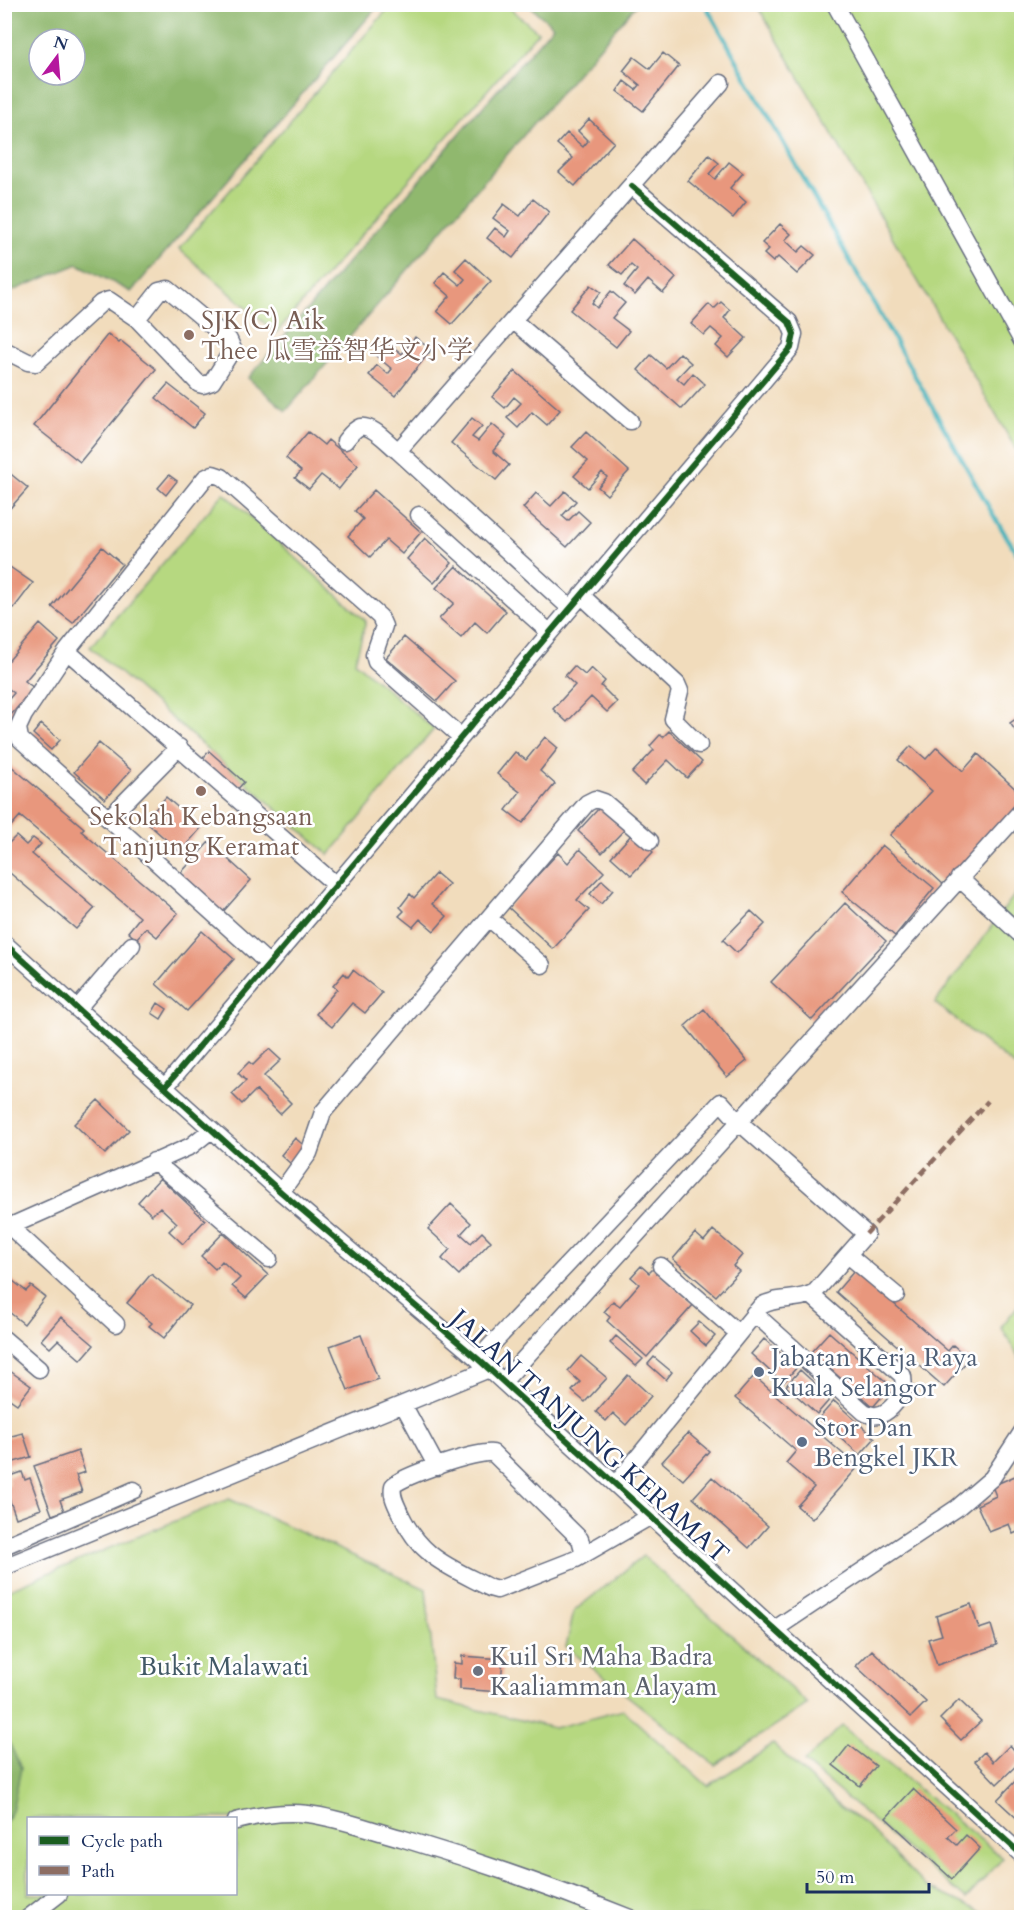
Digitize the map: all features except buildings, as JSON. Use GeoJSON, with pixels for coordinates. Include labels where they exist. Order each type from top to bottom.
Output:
{"type":"FeatureCollection","features":[{"type":"Feature","properties":{"kind":"street"},"geometry":{"type":"LineString","coordinates":[[835,4],[1022,340]]}},
{"type":"Feature","properties":{"kind":"street"},"geometry":{"type":"LineString","coordinates":[[398,451],[721,83]]}},
{"type":"Feature","properties":{"kind":"street"},"geometry":{"type":"LineString","coordinates":[[165,1086],[791,348],[792,327],[789,322],[632,186]]}},
{"type":"Feature","properties":{"kind":"street"},"geometry":{"type":"LineString","coordinates":[[4,350],[28,362],[36,363],[105,301],[113,302],[137,319],[199,384],[212,382],[233,349],[230,340],[168,289],[159,291],[137,319]]}},
{"type":"Feature","properties":{"kind":"street"},"geometry":{"type":"LineString","coordinates":[[514,321],[630,421]]}},
{"type":"Feature","properties":{"kind":"street"},"geometry":{"type":"LineString","coordinates":[[345,441],[357,428],[367,427],[398,451],[570,608]]}},
{"type":"Feature","properties":{"kind":"street"},"geometry":{"type":"LineString","coordinates":[[269,964],[20,739],[18,733],[24,714],[67,651],[205,478],[209,475],[218,475],[380,617],[384,626],[374,655],[376,662],[461,737]]}},
{"type":"Feature","properties":{"kind":"street"},"geometry":{"type":"LineString","coordinates":[[419,515],[549,633]]}},
{"type":"Feature","properties":{"kind":"street"},"geometry":{"type":"LineString","coordinates":[[581,595],[677,684],[680,691],[673,719],[699,745]]}},
{"type":"Feature","properties":{"kind":"street"},"geometry":{"type":"LineString","coordinates":[[67,651],[336,885]]}},
{"type":"Feature","properties":{"kind":"street"},"geometry":{"type":"LineString","coordinates":[[109,818],[179,747]]}},
{"type":"Feature","properties":{"kind":"street"},"geometry":{"type":"LineString","coordinates":[[281,1192],[309,1153],[323,1112],[591,800],[604,802],[651,841]]}},
{"type":"Feature","properties":{"kind":"street"},"geometry":{"type":"LineString","coordinates":[[503,1382],[1022,810]]}},
{"type":"Feature","properties":{"kind":"street"},"geometry":{"type":"LineString","coordinates":[[959,878],[1022,936]]}},
{"type":"Feature","properties":{"kind":"street"},"geometry":{"type":"LineString","coordinates":[[489,918],[542,965]]}},
{"type":"Feature","properties":{"kind":"street","name":"JALAN TANJUNG KERAMAT"},"geometry":{"type":"LineString","coordinates":[[4,943],[281,1192],[484,1364],[1018,1849]]}},
{"type":"Feature","properties":{"kind":"street"},"geometry":{"type":"LineString","coordinates":[[77,1009],[132,945]]}},
{"type":"Feature","properties":{"kind":"street"},"geometry":{"type":"LineString","coordinates":[[4,1567],[404,1406],[484,1364],[721,1102],[739,1122],[866,1234],[811,1295],[769,1302],[754,1313],[615,1484]]}},
{"type":"Feature","properties":{"kind":"street"},"geometry":{"type":"LineString","coordinates":[[116,1324],[6,1226],[191,1146],[211,1130]]}},
{"type":"Feature","properties":{"kind":"street"},"geometry":{"type":"LineString","coordinates":[[154,1161],[269,1259]]}},
{"type":"Feature","properties":{"kind":"street"},"geometry":{"type":"LineString","coordinates":[[848,1255],[896,1295]]}},
{"type":"Feature","properties":{"kind":"street"},"geometry":{"type":"LineString","coordinates":[[661,1266],[738,1333]]}},
{"type":"Feature","properties":{"kind":"street"},"geometry":{"type":"LineString","coordinates":[[754,1313],[864,1412],[877,1417],[884,1414],[904,1389],[903,1376],[811,1295]]}},
{"type":"Feature","properties":{"kind":"street"},"geometry":{"type":"LineString","coordinates":[[4,1339],[39,1369]]}},
{"type":"Feature","properties":{"kind":"street"},"geometry":{"type":"LineString","coordinates":[[404,1406],[437,1467]]}},
{"type":"Feature","properties":{"kind":"street"},"geometry":{"type":"LineString","coordinates":[[775,1629],[957,1508],[992,1478],[1022,1432]]}},
{"type":"Feature","properties":{"kind":"street"},"geometry":{"type":"LineString","coordinates":[[576,1559],[581,1556],[583,1550],[580,1539],[493,1453],[484,1452],[437,1467],[402,1479],[393,1486],[392,1492],[411,1533],[420,1545],[435,1559],[497,1590],[576,1559],[651,1516]]}},
{"type":"Feature","properties":{"kind":"street"},"geometry":{"type":"LineString","coordinates":[[4,1546],[134,1490]]}},
{"type":"Feature","properties":{"kind":"street"},"geometry":{"type":"LineString","coordinates":[[36,1532],[46,1550]]}},
{"type":"Feature","properties":{"kind":"street"},"geometry":{"type":"LineString","coordinates":[[237,1821],[277,1814],[307,1814],[334,1819],[439,1850],[630,1917]]}},
{"type":"Feature","properties":{"kind":"street"},"geometry":{"type":"LineString","coordinates":[[28,1917],[56,1895]]}},
{"type":"Feature","properties":{"kind":"green space"},"geometry":{"type":"Polygon","coordinates":[[[5,4],[379,4],[131,292],[78,264],[5,294],[5,4]]]}},
{"type":"Feature","properties":{"kind":"green space"},"geometry":{"type":"Polygon","coordinates":[[[392,4],[506,5],[538,32],[276,333],[179,249],[392,4]]]}},
{"type":"Feature","properties":{"kind":"green space"},"geometry":{"type":"Polygon","coordinates":[[[528,5],[636,5],[286,411],[248,378],[553,26],[528,5]]]}},
{"type":"Feature","properties":{"kind":"green space"},"geometry":{"type":"Polygon","coordinates":[[[757,5],[1021,5],[1021,458],[757,5]]]}},
{"type":"Feature","properties":{"kind":"green space"},"geometry":{"type":"Polygon","coordinates":[[[224,493],[366,621],[355,662],[434,729],[329,855],[90,647],[224,493]]]}},
{"type":"Feature","properties":{"kind":"green space"},"geometry":{"type":"Polygon","coordinates":[[[1021,886],[1021,1071],[935,1003],[1021,886]]]}},
{"type":"Feature","properties":{"kind":"green space"},"geometry":{"type":"Polygon","coordinates":[[[1021,1302],[1021,1361],[1001,1327],[1021,1302]]]}},
{"type":"Feature","properties":{"kind":"green space","name":"Bukit Malawati"},"geometry":{"type":"Polygon","coordinates":[[[229,1499],[426,1589],[437,1700],[554,1728],[623,1710],[708,1786],[773,1744],[841,1808],[864,1823],[925,1886],[992,1917],[5,1918],[5,1591],[229,1499]]]}},
{"type":"Feature","properties":{"kind":"green space"},"geometry":{"type":"Polygon","coordinates":[[[643,1556],[808,1704],[715,1765],[566,1647],[574,1611],[643,1556]]]}},
{"type":"Feature","properties":{"kind":"green space"},"geometry":{"type":"Polygon","coordinates":[[[842,1726],[1003,1858],[966,1899],[804,1762],[842,1726]]]}},
{"type":"Feature","properties":{"kind":"green space"},"geometry":{"type":"Polygon","coordinates":[[[5,1734],[21,1768],[12,1811],[5,1822],[5,1734]]]}},
{"type":"Feature","properties":{"kind":"waterway"},"geometry":{"type":"LineString","coordinates":[[705,4],[995,518],[1022,561]]}},
{"type":"Feature","properties":{"kind":"marked path"},"geometry":{"type":"LineString","coordinates":[[866,1234],[988,1101]]}},
{"type":"Feature","properties":{"kind":"cycle path"},"geometry":{"type":"LineString","coordinates":[[165,1087],[791,348],[794,334],[789,322],[632,186]]}},
{"type":"Feature","properties":{"kind":"cycle path"},"geometry":{"type":"LineString","coordinates":[[4,943],[281,1192],[478,1359],[1022,1855]]}},
{"type":"Feature","properties":{"kind":"place","name":"SJK(C) Aik Thee 瓜雪益智华文小学"},"geometry":{"type":"Point","coordinates":[189,335]}},
{"type":"Feature","properties":{"kind":"place","name":"Sekolah Kebangsaan Tanjung Keramat"},"geometry":{"type":"Point","coordinates":[201,791]}},
{"type":"Feature","properties":{"kind":"place","name":"Jabatan Kerja Raya Kuala Selangor"},"geometry":{"type":"Point","coordinates":[759,1372]}},
{"type":"Feature","properties":{"kind":"place","name":"Stor Dan Bengkel JKR"},"geometry":{"type":"Point","coordinates":[802,1442]}},
{"type":"Feature","properties":{"kind":"place","name":"Kuil Sri Maha Badra Kaaliamman Alayam"},"geometry":{"type":"Point","coordinates":[478,1671]}}]}
